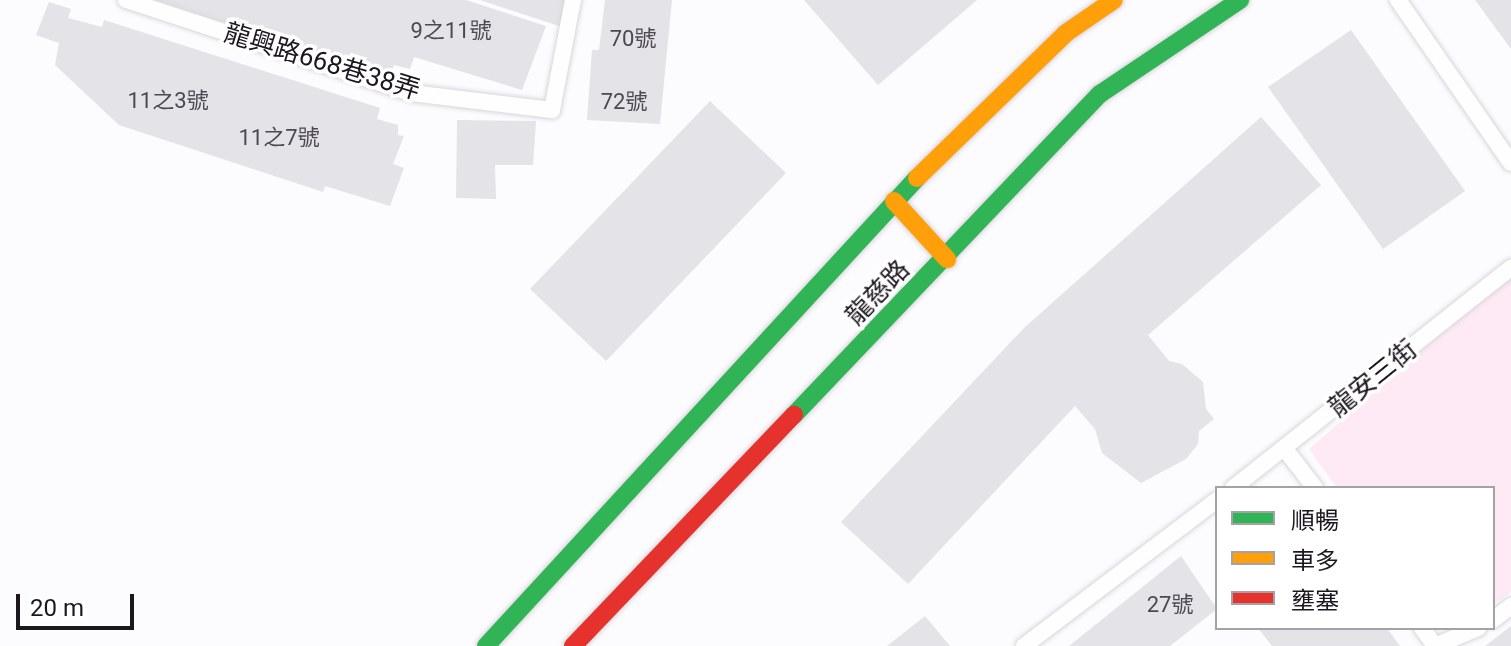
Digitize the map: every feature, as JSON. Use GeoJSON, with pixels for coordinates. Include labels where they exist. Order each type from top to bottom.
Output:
{"type":"FeatureCollection","features":[{"type":"Feature","properties":{"kind":"street","name":"龍慈路"},"geometry":{"type":"LineString","coordinates":[[493,644],[894,201],[1066,33],[1114,0]]}},
{"type":"Feature","properties":{"kind":"street","name":"龍慈路"},"geometry":{"type":"LineString","coordinates":[[573,646],[947,259],[1100,94],[1240,0]]}},
{"type":"Feature","properties":{"kind":"street"},"geometry":{"type":"LineString","coordinates":[[894,201],[947,259]]}},
{"type":"Feature","properties":{"kind":"lane","name":"龍興路668巷38弄"},"geometry":{"type":"LineString","coordinates":[[126,0],[411,93],[552,110],[573,0]]}},
{"type":"Feature","properties":{"kind":"lane"},"geometry":{"type":"LineString","coordinates":[[1398,0],[1511,163]]}},
{"type":"Feature","properties":{"kind":"lane","name":"龍安三街"},"geometry":{"type":"LineString","coordinates":[[1236,486],[1511,268]]}},
{"type":"Feature","properties":{"kind":"lane"},"geometry":{"type":"LineString","coordinates":[[1285,449],[1313,486]]}},
{"type":"Feature","properties":{"kind":"lane"},"geometry":{"type":"LineString","coordinates":[[1024,646],[1215,502]]}},
{"type":"Feature","properties":{"kind":"lane"},"geometry":{"type":"LineString","coordinates":[[1495,618],[1511,606]]}},
{"type":"Feature","properties":{"kind":"lane"},"geometry":{"type":"LineString","coordinates":[[1435,646],[1473,630]]}},
{"type":"Feature","properties":{"kind":"shaded area"},"geometry":{"type":"Polygon","coordinates":[[[1511,273],[1511,592],[1495,603],[1495,486],[1336,486],[1309,449],[1511,273]]]}},
{"type":"Feature","properties":{"kind":"building"},"geometry":{"type":"Polygon","coordinates":[[[155,0],[466,0],[546,26],[522,90],[414,57],[410,69],[394,65],[390,77],[155,0]]]}},
{"type":"Feature","properties":{"kind":"building"},"geometry":{"type":"Polygon","coordinates":[[[480,0],[574,0],[568,29],[480,0]]]}},
{"type":"Feature","properties":{"kind":"building"},"geometry":{"type":"Polygon","coordinates":[[[605,0],[672,0],[660,124],[587,120],[592,50],[599,50],[605,0]]]}},
{"type":"Feature","properties":{"kind":"building"},"geometry":{"type":"Polygon","coordinates":[[[804,0],[977,0],[878,85],[804,0]]]}},
{"type":"Feature","properties":{"kind":"building"},"geometry":{"type":"Polygon","coordinates":[[[1475,0],[1511,0],[1511,49],[1475,0]]]}},
{"type":"Feature","properties":{"kind":"building"},"geometry":{"type":"Polygon","coordinates":[[[49,2],[71,9],[68,18],[102,27],[104,20],[380,108],[377,119],[398,125],[398,135],[404,136],[393,164],[404,168],[390,206],[325,186],[323,192],[119,125],[55,65],[59,43],[36,35],[49,2]]]}},
{"type":"Feature","properties":{"kind":"building"},"geometry":{"type":"Polygon","coordinates":[[[1351,30],[1465,191],[1383,249],[1268,87],[1351,30]]]}},
{"type":"Feature","properties":{"kind":"building"},"geometry":{"type":"Polygon","coordinates":[[[710,101],[786,173],[606,361],[530,289],[710,101]]]}},
{"type":"Feature","properties":{"kind":"building"},"geometry":{"type":"Polygon","coordinates":[[[1261,117],[1321,185],[1148,335],[1169,361],[1182,364],[1203,382],[1206,409],[1214,419],[1199,431],[1198,444],[1186,459],[1141,483],[1102,453],[1095,429],[1075,406],[908,584],[841,522],[1024,328],[1261,117]]]}},
{"type":"Feature","properties":{"kind":"building"},"geometry":{"type":"Polygon","coordinates":[[[457,120],[536,121],[533,165],[495,165],[496,199],[456,198],[457,120]]]}},
{"type":"Feature","properties":{"kind":"building"},"geometry":{"type":"Polygon","coordinates":[[[1181,556],[1215,606],[1215,611],[1170,646],[1069,646],[1181,556]]]}},
{"type":"Feature","properties":{"kind":"building"},"geometry":{"type":"Polygon","coordinates":[[[925,616],[950,646],[887,646],[925,616]]]}},
{"type":"Feature","properties":{"kind":"building"},"geometry":{"type":"Polygon","coordinates":[[[1511,626],[1511,646],[1485,646],[1511,626]]]}},
{"type":"Feature","properties":{"kind":"building"},"geometry":{"type":"Polygon","coordinates":[[[1260,630],[1388,630],[1400,646],[1272,646],[1260,630]]]}},
{"type":"Feature","properties":{"kind":"traffic: fast"},"geometry":{"type":"LineString","coordinates":[[794,415],[1100,94],[1240,0]]}},
{"type":"Feature","properties":{"kind":"traffic: fast"},"geometry":{"type":"LineString","coordinates":[[486,646],[917,178]]}},
{"type":"Feature","properties":{"kind":"traffic: slow"},"geometry":{"type":"LineString","coordinates":[[917,178],[1066,33],[1114,0]]}},
{"type":"Feature","properties":{"kind":"traffic: slow"},"geometry":{"type":"LineString","coordinates":[[894,201],[947,259]]}},
{"type":"Feature","properties":{"kind":"traffic: jam"},"geometry":{"type":"LineString","coordinates":[[573,646],[794,415]]}}]}
